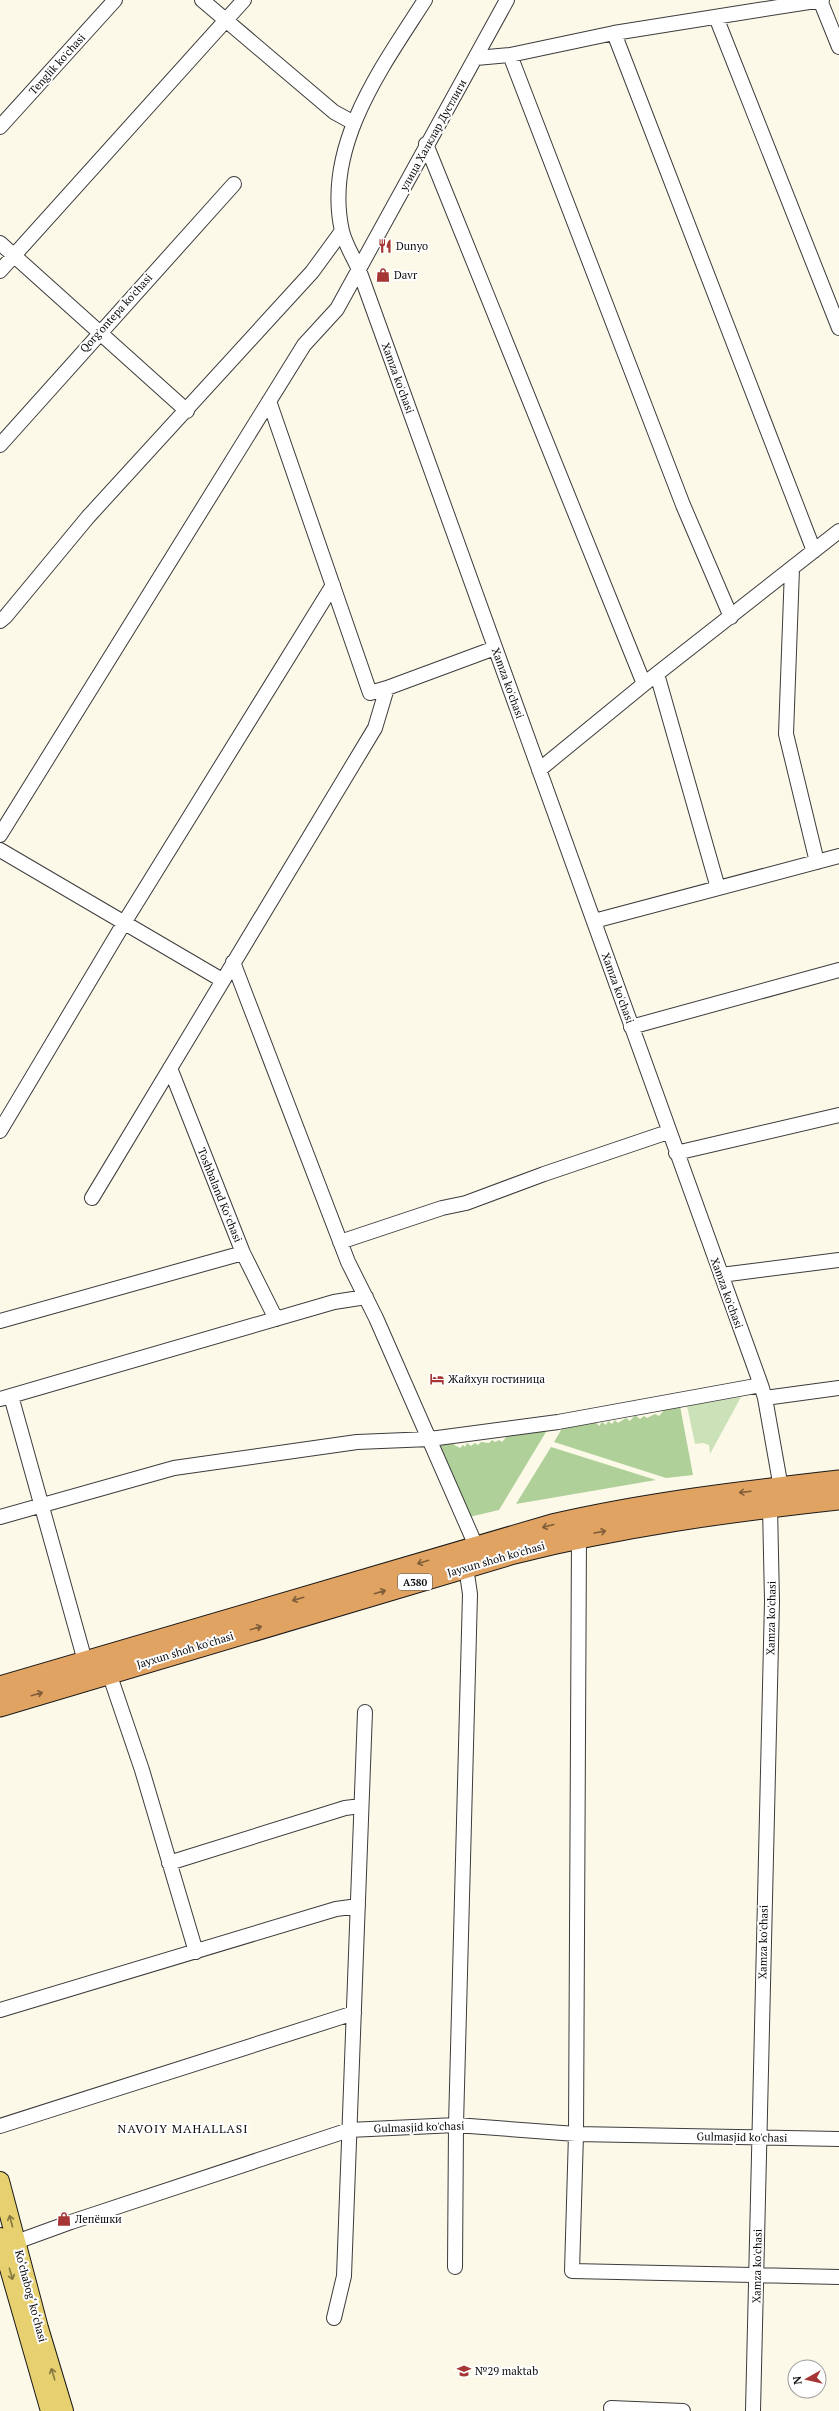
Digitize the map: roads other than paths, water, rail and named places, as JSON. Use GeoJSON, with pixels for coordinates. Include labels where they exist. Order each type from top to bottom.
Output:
{"type":"FeatureCollection","features":[{"type":"Feature","properties":{"kind":"highway","name":"Jayxun shoh ko'chasi"},"geometry":{"type":"LineString","coordinates":[[0,1687],[476,1546],[552,1525],[617,1510],[839,1481]]}},
{"type":"Feature","properties":{"kind":"highway","name":"Jayxun shoh ko'chasi"},"geometry":{"type":"LineString","coordinates":[[0,1706],[466,1567],[579,1536],[706,1515],[770,1506],[839,1499]]}},
{"type":"Feature","properties":{"kind":"main road","name":"Ko‘chabog‘ ko‘chasi"},"geometry":{"type":"LineString","coordinates":[[2,2193],[8,2239],[50,2411]]}},
{"type":"Feature","properties":{"kind":"main road","name":"Ko‘chabog‘ ko‘chasi"},"geometry":{"type":"LineString","coordinates":[[8,2239],[64,2411]]}},
{"type":"Feature","properties":{"kind":"street","name":"Tenglik ko'chasi"},"geometry":{"type":"LineString","coordinates":[[0,127],[115,0]]}},
{"type":"Feature","properties":{"kind":"street"},"geometry":{"type":"LineString","coordinates":[[202,0],[334,112],[354,123]]}},
{"type":"Feature","properties":{"kind":"street"},"geometry":{"type":"LineString","coordinates":[[0,272],[244,0]]}},
{"type":"Feature","properties":{"kind":"street"},"geometry":{"type":"LineString","coordinates":[[0,621],[6,616],[88,517],[187,411],[312,272],[342,231],[339,189],[346,147],[354,123],[386,61],[426,0]]}},
{"type":"Feature","properties":{"kind":"street","name":"улица Халклар Дустлиги"},"geometry":{"type":"LineString","coordinates":[[0,835],[304,345],[337,308],[360,270],[426,144],[476,58],[507,0]]}},
{"type":"Feature","properties":{"kind":"street"},"geometry":{"type":"LineString","coordinates":[[476,58],[510,54],[614,33],[821,0],[839,47]]}},
{"type":"Feature","properties":{"kind":"street"},"geometry":{"type":"LineString","coordinates":[[716,17],[839,328]]}},
{"type":"Feature","properties":{"kind":"street"},"geometry":{"type":"LineString","coordinates":[[614,33],[814,551]]}},
{"type":"Feature","properties":{"kind":"street"},"geometry":{"type":"LineString","coordinates":[[510,54],[683,505],[731,617]]}},
{"type":"Feature","properties":{"kind":"street"},"geometry":{"type":"LineString","coordinates":[[426,144],[644,684]]}},
{"type":"Feature","properties":{"kind":"street","name":"Qorg'ontepa ko'chasi"},"geometry":{"type":"LineString","coordinates":[[0,445],[99,332],[234,184]]}},
{"type":"Feature","properties":{"kind":"street","name":"Xamza ko'chasi"},"geometry":{"type":"LineString","coordinates":[[342,231],[360,270],[668,1132],[763,1392],[781,1488]]}},
{"type":"Feature","properties":{"kind":"street"},"geometry":{"type":"LineString","coordinates":[[0,243],[187,411]]}},
{"type":"Feature","properties":{"kind":"street"},"geometry":{"type":"LineString","coordinates":[[269,401],[370,693],[496,648]]}},
{"type":"Feature","properties":{"kind":"street"},"geometry":{"type":"LineString","coordinates":[[539,770],[644,684],[839,531]]}},
{"type":"Feature","properties":{"kind":"street"},"geometry":{"type":"LineString","coordinates":[[792,569],[786,734],[817,862]]}},
{"type":"Feature","properties":{"kind":"street"},"geometry":{"type":"LineString","coordinates":[[0,1131],[124,923],[333,585]]}},
{"type":"Feature","properties":{"kind":"street"},"geometry":{"type":"LineString","coordinates":[[657,674],[718,888]]}},
{"type":"Feature","properties":{"kind":"street"},"geometry":{"type":"LineString","coordinates":[[92,1198],[375,728],[387,688]]}},
{"type":"Feature","properties":{"kind":"street"},"geometry":{"type":"LineString","coordinates":[[0,850],[222,980]]}},
{"type":"Feature","properties":{"kind":"street"},"geometry":{"type":"LineString","coordinates":[[594,922],[839,856]]}},
{"type":"Feature","properties":{"kind":"street"},"geometry":{"type":"LineString","coordinates":[[233,962],[340,1242],[430,1439],[476,1546]]}},
{"type":"Feature","properties":{"kind":"street"},"geometry":{"type":"LineString","coordinates":[[631,1027],[839,970]]}},
{"type":"Feature","properties":{"kind":"street","name":"Toshbaland Koʻchasi"},"geometry":{"type":"LineString","coordinates":[[170,1068],[243,1253],[276,1319]]}},
{"type":"Feature","properties":{"kind":"street"},"geometry":{"type":"LineString","coordinates":[[676,1153],[839,1115]]}},
{"type":"Feature","properties":{"kind":"street"},"geometry":{"type":"LineString","coordinates":[[340,1242],[442,1208],[466,1203],[544,1174],[668,1132]]}},
{"type":"Feature","properties":{"kind":"street"},"geometry":{"type":"LineString","coordinates":[[0,1322],[243,1253]]}},
{"type":"Feature","properties":{"kind":"street"},"geometry":{"type":"LineString","coordinates":[[721,1275],[839,1260]]}},
{"type":"Feature","properties":{"kind":"street"},"geometry":{"type":"LineString","coordinates":[[85,1661],[41,1505],[5,1398],[334,1302],[366,1297]]}},
{"type":"Feature","properties":{"kind":"street"},"geometry":{"type":"LineString","coordinates":[[0,1517],[174,1468],[357,1442],[430,1439],[763,1392],[839,1388]]}},
{"type":"Feature","properties":{"kind":"street"},"geometry":{"type":"LineString","coordinates":[[770,1506],[781,1488]]}},
{"type":"Feature","properties":{"kind":"street","name":"Xamza ko'chasi"},"geometry":{"type":"LineString","coordinates":[[753,2411],[757,2275],[758,2137],[772,1601],[770,1506]]}},
{"type":"Feature","properties":{"kind":"street"},"geometry":{"type":"LineString","coordinates":[[579,1536],[576,2134],[572,2271],[839,2277]]}},
{"type":"Feature","properties":{"kind":"street"},"geometry":{"type":"LineString","coordinates":[[455,2267],[456,2124],[470,1594],[466,1567]]}},
{"type":"Feature","properties":{"kind":"street"},"geometry":{"type":"LineString","coordinates":[[109,1673],[142,1770],[196,1952]]}},
{"type":"Feature","properties":{"kind":"street"},"geometry":{"type":"LineString","coordinates":[[334,2318],[344,2276],[364,1712]]}},
{"type":"Feature","properties":{"kind":"street"},"geometry":{"type":"LineString","coordinates":[[169,1863],[345,1808],[361,1806]]}},
{"type":"Feature","properties":{"kind":"street"},"geometry":{"type":"LineString","coordinates":[[0,2010],[336,1910],[358,1906]]}},
{"type":"Feature","properties":{"kind":"street"},"geometry":{"type":"LineString","coordinates":[[0,2126],[354,2013]]}},
{"type":"Feature","properties":{"kind":"street","name":"Gulmasjid ko'chasi"},"geometry":{"type":"LineString","coordinates":[[8,2239],[71,2222],[349,2130],[456,2124],[576,2134],[839,2139]]}},
{"type":"Feature","properties":{"kind":"street"},"geometry":{"type":"LineString","coordinates":[[611,2408],[683,2411]]}},
{"type":"Feature","properties":{"kind":"place","name":"Dunyo"},"geometry":{"type":"Point","coordinates":[385,246]}},
{"type":"Feature","properties":{"kind":"place","name":"Davr"},"geometry":{"type":"Point","coordinates":[383,275]}},
{"type":"Feature","properties":{"kind":"place","name":"Жайхун гостиница"},"geometry":{"type":"Point","coordinates":[437,1379]}},
{"type":"Feature","properties":{"kind":"place","name":"Лепёшки"},"geometry":{"type":"Point","coordinates":[64,2219]}},
{"type":"Feature","properties":{"kind":"place","name":"№29 maktab"},"geometry":{"type":"Point","coordinates":[464,2371]}},
{"type":"Feature","properties":{"kind":"district","name":"NAVOIY MAHALLASI"},"geometry":{"type":"Point","coordinates":[183,2128]}}]}
